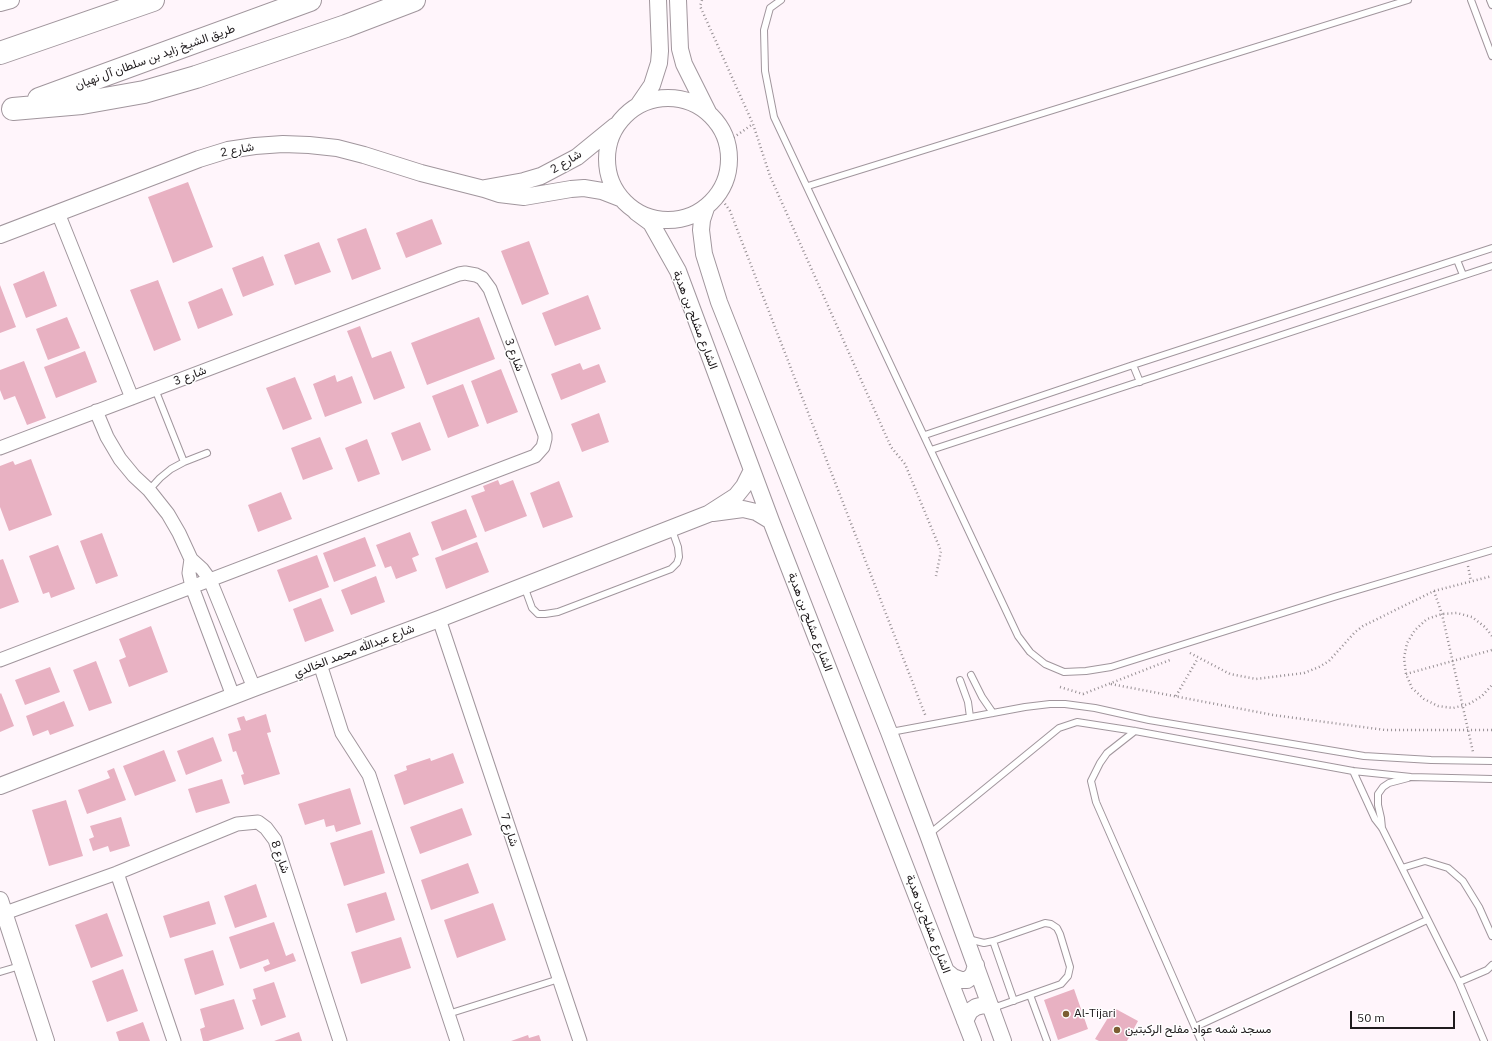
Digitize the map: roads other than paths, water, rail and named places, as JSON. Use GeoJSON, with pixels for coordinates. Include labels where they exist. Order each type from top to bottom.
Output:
{"type":"FeatureCollection","features":[{"type":"Feature","properties":{"kind":"highway"},"geometry":{"type":"LineString","coordinates":[[0,53],[153,0]]}},
{"type":"Feature","properties":{"kind":"highway","name":"طريق الشيخ زايد بن سلطان آل نهيان"},"geometry":{"type":"LineString","coordinates":[[6,111],[310,0]]}},
{"type":"Feature","properties":{"kind":"highway"},"geometry":{"type":"LineString","coordinates":[[6,111],[82,104],[144,92],[196,77],[346,26],[414,0]]}},
{"type":"Feature","properties":{"kind":"street"},"geometry":{"type":"LineString","coordinates":[[0,3],[11,0]]}},
{"type":"Feature","properties":{"kind":"street"},"geometry":{"type":"LineString","coordinates":[[639,104],[652,85],[659,63],[658,0]]}},
{"type":"Feature","properties":{"kind":"street"},"geometry":{"type":"LineString","coordinates":[[678,0],[680,49],[684,64],[708,112],[720,126],[727,142],[730,160],[727,178],[718,194],[706,208],[702,220],[701,230],[704,254],[719,302],[889,732],[1003,1041]]}},
{"type":"Feature","properties":{"kind":"street"},"geometry":{"type":"LineString","coordinates":[[706,208],[690,216],[672,220],[653,219],[636,212],[620,198],[612,185],[607,170],[606,154],[610,138],[617,124],[627,113],[639,104],[653,99],[674,98],[696,104],[708,112]]}},
{"type":"Feature","properties":{"kind":"street","name":"شارع 2"},"geometry":{"type":"LineString","coordinates":[[484,189],[541,176],[577,157],[617,124]]}},
{"type":"Feature","properties":{"kind":"street","name":"شارع 2"},"geometry":{"type":"LineString","coordinates":[[0,235],[199,159],[228,150],[283,144],[309,144],[338,148],[500,194],[524,197],[571,188],[584,188],[602,191],[620,198]]}},
{"type":"Feature","properties":{"kind":"street","name":"الشارع مشلح بن هدبة"},"geometry":{"type":"LineString","coordinates":[[636,212],[651,223],[678,271],[771,522],[973,1041]]}},
{"type":"Feature","properties":{"kind":"street"},"geometry":{"type":"LineString","coordinates":[[58,213],[132,398]]}},
{"type":"Feature","properties":{"kind":"street","name":"شارع 3"},"geometry":{"type":"LineString","coordinates":[[0,448],[459,274],[471,273],[482,278],[490,289],[545,435],[543,448],[535,456],[0,660]]}},
{"type":"Feature","properties":{"kind":"street"},"geometry":{"type":"LineString","coordinates":[[96,412],[107,437],[120,459],[134,476],[149,490],[168,514],[191,559],[202,569],[210,580],[254,688]]}},
{"type":"Feature","properties":{"kind":"street","name":"شارع عبدالله محمد الخالدي"},"geometry":{"type":"LineString","coordinates":[[0,786],[254,688],[439,619],[708,514],[736,496],[744,486],[752,470]]}},
{"type":"Feature","properties":{"kind":"street","name":"شارع عبدالله محمد الخالدي"},"geometry":{"type":"LineString","coordinates":[[708,514],[744,510],[756,512],[771,522]]}},
{"type":"Feature","properties":{"kind":"street"},"geometry":{"type":"LineString","coordinates":[[191,559],[190,573],[192,587],[233,696]]}},
{"type":"Feature","properties":{"kind":"street","name":"شارع 7"},"geometry":{"type":"LineString","coordinates":[[439,619],[580,1041]]}},
{"type":"Feature","properties":{"kind":"street"},"geometry":{"type":"LineString","coordinates":[[320,664],[342,733],[369,775],[457,1041]]}},
{"type":"Feature","properties":{"kind":"street","name":"شارع 8"},"geometry":{"type":"LineString","coordinates":[[46,1041],[2,907],[118,873],[237,824],[258,822],[266,828],[275,840],[340,1041]]}},
{"type":"Feature","properties":{"kind":"street"},"geometry":{"type":"LineString","coordinates":[[118,873],[174,1041]]}},
{"type":"Feature","properties":{"kind":"street"},"geometry":{"type":"LineString","coordinates":[[946,972],[953,977],[961,980],[967,980],[973,975],[976,965]]}},
{"type":"Feature","properties":{"kind":"street"},"geometry":{"type":"LineString","coordinates":[[965,1021],[970,1011],[976,1007],[984,1005],[992,1008]]}},
{"type":"Feature","properties":{"kind":"lane"},"geometry":{"type":"LineString","coordinates":[[781,0],[770,8],[764,30],[765,71],[774,117],[808,186],[1018,636],[1030,652],[1045,664],[1064,672],[1086,672],[1111,667],[1492,550]]}},
{"type":"Feature","properties":{"kind":"lane"},"geometry":{"type":"LineString","coordinates":[[808,186],[1408,0]]}},
{"type":"Feature","properties":{"kind":"lane"},"geometry":{"type":"LineString","coordinates":[[1471,0],[1492,56]]}},
{"type":"Feature","properties":{"kind":"lane"},"geometry":{"type":"LineString","coordinates":[[1490,0],[1492,5]]}},
{"type":"Feature","properties":{"kind":"lane"},"geometry":{"type":"LineString","coordinates":[[925,435],[1492,248]]}},
{"type":"Feature","properties":{"kind":"lane"},"geometry":{"type":"LineString","coordinates":[[1457,260],[1462,275]]}},
{"type":"Feature","properties":{"kind":"lane"},"geometry":{"type":"LineString","coordinates":[[931,450],[1492,266]]}},
{"type":"Feature","properties":{"kind":"lane"},"geometry":{"type":"LineString","coordinates":[[1134,365],[1140,382]]}},
{"type":"Feature","properties":{"kind":"lane"},"geometry":{"type":"LineString","coordinates":[[155,389],[184,462]]}},
{"type":"Feature","properties":{"kind":"lane"},"geometry":{"type":"LineString","coordinates":[[149,490],[171,469],[207,453]]}},
{"type":"Feature","properties":{"kind":"lane"},"geometry":{"type":"LineString","coordinates":[[524,586],[532,608],[538,614],[544,614],[558,612],[671,569],[677,563],[679,557],[678,547],[671,529]]}},
{"type":"Feature","properties":{"kind":"lane"},"geometry":{"type":"LineString","coordinates":[[971,675],[982,697],[993,713]]}},
{"type":"Feature","properties":{"kind":"lane"},"geometry":{"type":"LineString","coordinates":[[960,680],[968,702],[970,717]]}},
{"type":"Feature","properties":{"kind":"lane"},"geometry":{"type":"LineString","coordinates":[[889,732],[993,713],[1050,704],[1065,704],[1095,708],[1149,720],[1364,756],[1475,762],[1492,761]]}},
{"type":"Feature","properties":{"kind":"lane"},"geometry":{"type":"LineString","coordinates":[[928,835],[1059,728],[1077,722],[1135,731],[1353,771],[1411,777],[1492,779]]}},
{"type":"Feature","properties":{"kind":"lane"},"geometry":{"type":"LineString","coordinates":[[1135,731],[1107,753],[1091,781],[1096,802],[1201,1041]]}},
{"type":"Feature","properties":{"kind":"lane"},"geometry":{"type":"LineString","coordinates":[[1353,771],[1375,819],[1382,828],[1459,982],[1484,1041]]}},
{"type":"Feature","properties":{"kind":"lane"},"geometry":{"type":"LineString","coordinates":[[1382,828],[1378,805],[1378,794],[1382,787],[1389,783],[1411,777]]}},
{"type":"Feature","properties":{"kind":"lane"},"geometry":{"type":"LineString","coordinates":[[1402,868],[1425,861],[1448,868],[1463,882],[1480,907],[1492,936]]}},
{"type":"Feature","properties":{"kind":"lane"},"geometry":{"type":"LineString","coordinates":[[1195,1027],[1427,920]]}},
{"type":"Feature","properties":{"kind":"lane"},"geometry":{"type":"LineString","coordinates":[[966,938],[984,942],[993,941],[1045,923],[1052,924],[1057,928],[1070,967],[1068,976],[1061,984],[992,1008]]}},
{"type":"Feature","properties":{"kind":"lane"},"geometry":{"type":"LineString","coordinates":[[993,941],[1014,1001]]}},
{"type":"Feature","properties":{"kind":"lane"},"geometry":{"type":"LineString","coordinates":[[0,972],[21,965]]}},
{"type":"Feature","properties":{"kind":"lane"},"geometry":{"type":"LineString","coordinates":[[1459,982],[1488,970],[1492,965]]}},
{"type":"Feature","properties":{"kind":"lane"},"geometry":{"type":"LineString","coordinates":[[448,1014],[559,979]]}},
{"type":"Feature","properties":{"kind":"lane"},"geometry":{"type":"LineString","coordinates":[[1030,995],[1046,1041]]}},
{"type":"Feature","properties":{"kind":"place","name":"Al-Tijari"},"geometry":{"type":"Point","coordinates":[1066,1014]}},
{"type":"Feature","properties":{"kind":"place","name":"مسجد شمه عواد مفلح الركبتين"},"geometry":{"type":"Point","coordinates":[1117,1030]}}]}
